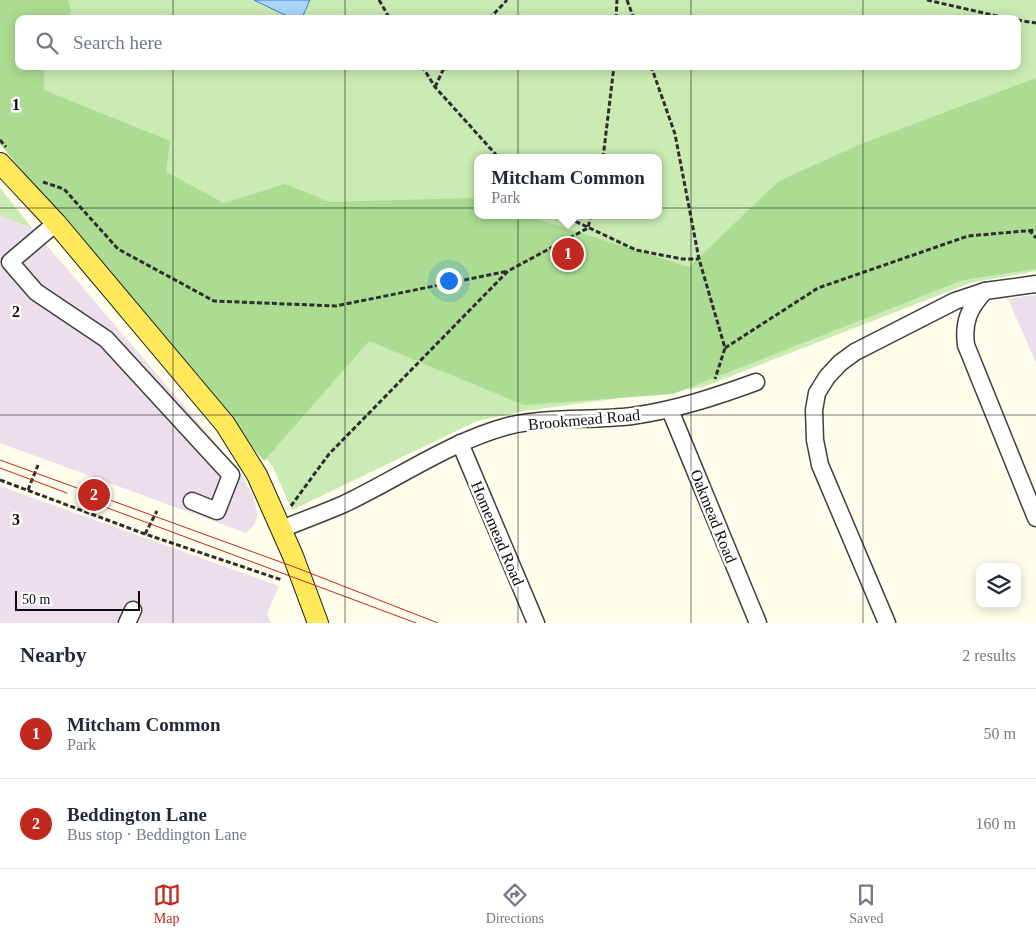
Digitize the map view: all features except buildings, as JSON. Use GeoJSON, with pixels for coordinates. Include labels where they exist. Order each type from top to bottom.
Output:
{"type":"FeatureCollection","features":[{"type":"Feature","properties":{"kind":"main road"},"geometry":{"type":"LineString","coordinates":[[0,163],[56,223],[226,424],[253,469],[281,529],[318,623]]}},
{"type":"Feature","properties":{"kind":"street"},"geometry":{"type":"LineString","coordinates":[[56,223],[5,258],[36,292],[106,339],[230,475],[217,511],[192,501]]}},
{"type":"Feature","properties":{"kind":"street"},"geometry":{"type":"LineString","coordinates":[[887,623],[820,466],[814,427],[817,393],[827,377],[840,363],[855,352],[955,301],[985,291],[1036,284]]}},
{"type":"Feature","properties":{"kind":"street"},"geometry":{"type":"LineString","coordinates":[[985,291],[967,316],[966,345],[1036,518]]}},
{"type":"Feature","properties":{"kind":"street","name":"Brookmead Road"},"geometry":{"type":"LineString","coordinates":[[281,529],[344,503],[460,443],[501,429],[555,418],[631,416],[670,410],[708,400],[756,382]]}},
{"type":"Feature","properties":{"kind":"street","name":"Oakmead Road"},"geometry":{"type":"LineString","coordinates":[[670,410],[758,623]]}},
{"type":"Feature","properties":{"kind":"street","name":"Homemead Road"},"geometry":{"type":"LineString","coordinates":[[460,443],[536,623]]}},
{"type":"Feature","properties":{"kind":"path"},"geometry":{"type":"LineString","coordinates":[[380,0],[388,15]]}},
{"type":"Feature","properties":{"kind":"path"},"geometry":{"type":"LineString","coordinates":[[493,15],[507,0]]}},
{"type":"Feature","properties":{"kind":"path"},"geometry":{"type":"LineString","coordinates":[[616,15],[617,0]]}},
{"type":"Feature","properties":{"kind":"path"},"geometry":{"type":"LineString","coordinates":[[628,0],[633,15]]}},
{"type":"Feature","properties":{"kind":"path"},"geometry":{"type":"LineString","coordinates":[[927,0],[993,15]]}},
{"type":"Feature","properties":{"kind":"path"},"geometry":{"type":"LineString","coordinates":[[1021,21],[1036,24]]}},
{"type":"Feature","properties":{"kind":"path"},"geometry":{"type":"LineString","coordinates":[[424,70],[435,87],[495,154]]}},
{"type":"Feature","properties":{"kind":"path"},"geometry":{"type":"LineString","coordinates":[[435,87],[443,70]]}},
{"type":"Feature","properties":{"kind":"path"},"geometry":{"type":"LineString","coordinates":[[603,154],[614,70]]}},
{"type":"Feature","properties":{"kind":"path"},"geometry":{"type":"LineString","coordinates":[[652,70],[674,134],[699,259],[725,348],[708,400]]}},
{"type":"Feature","properties":{"kind":"path"},"geometry":{"type":"LineString","coordinates":[[41,181],[64,189],[118,248],[214,301],[336,306],[508,271],[588,228],[591,219]]}},
{"type":"Feature","properties":{"kind":"path"},"geometry":{"type":"LineString","coordinates":[[570,219],[636,250],[682,259],[699,259]]}},
{"type":"Feature","properties":{"kind":"path"},"geometry":{"type":"LineString","coordinates":[[1029,230],[1036,238]]}},
{"type":"Feature","properties":{"kind":"path"},"geometry":{"type":"LineString","coordinates":[[725,348],[818,288],[968,236],[1036,230]]}},
{"type":"Feature","properties":{"kind":"path"},"geometry":{"type":"LineString","coordinates":[[289,509],[329,454],[508,271]]}},
{"type":"Feature","properties":{"kind":"path"},"geometry":{"type":"LineString","coordinates":[[28,490],[38,466]]}},
{"type":"Feature","properties":{"kind":"path"},"geometry":{"type":"LineString","coordinates":[[0,480],[146,534],[304,587]]}},
{"type":"Feature","properties":{"kind":"path"},"geometry":{"type":"LineString","coordinates":[[146,534],[157,511]]}},
{"type":"Feature","properties":{"kind":"shaded area"},"geometry":{"type":"Polygon","coordinates":[[[0,216],[32,228],[238,469],[254,498],[257,514],[255,524],[246,533],[0,443],[0,216]]]}},
{"type":"Feature","properties":{"kind":"shaded area"},"geometry":{"type":"Polygon","coordinates":[[[1036,295],[1036,363],[1008,299],[1036,295]]]}},
{"type":"Feature","properties":{"kind":"shaded area"},"geometry":{"type":"Polygon","coordinates":[[[0,486],[279,586],[267,614],[271,623],[0,623],[0,486]]]}},
{"type":"Feature","properties":{"kind":"green space"},"geometry":{"type":"Polygon","coordinates":[[[0,0],[1036,0],[1036,271],[970,283],[703,387],[524,411],[477,421],[292,510],[273,467],[0,133],[0,0]]]}},
{"type":"Feature","properties":{"kind":"green space"},"geometry":{"type":"Polygon","coordinates":[[[0,0],[68,0],[71,12],[68,15],[15,15],[15,70],[44,70],[44,90],[170,141],[166,172],[224,203],[285,184],[330,202],[471,198],[474,199],[474,219],[537,219],[689,267],[779,181],[861,144],[1036,78],[1036,269],[963,280],[673,394],[524,405],[369,341],[264,461],[0,144],[0,0]]]}},
{"type":"Feature","properties":{"kind":"green space"},"geometry":{"type":"Polygon","coordinates":[[[0,188],[32,228],[0,216],[0,188]]]}},
{"type":"Feature","properties":{"kind":"water"},"geometry":{"type":"Polygon","coordinates":[[[254,0],[310,0],[303,15],[285,15],[254,0]]]}},
{"type":"Feature","properties":{"kind":"tram line"},"geometry":{"type":"LineString","coordinates":[[0,460],[297,568],[438,623]]}},
{"type":"Feature","properties":{"kind":"tram line"},"geometry":{"type":"LineString","coordinates":[[0,468],[67,493]]}},
{"type":"Feature","properties":{"kind":"tram line"},"geometry":{"type":"LineString","coordinates":[[105,507],[416,623]]}},
{"type":"Feature","properties":{"kind":"place","name":"Mitcham Common"},"geometry":{"type":"Point","coordinates":[568,254]}},
{"type":"Feature","properties":{"kind":"place","name":"Beddington Lane"},"geometry":{"type":"Point","coordinates":[94,495]}}]}
